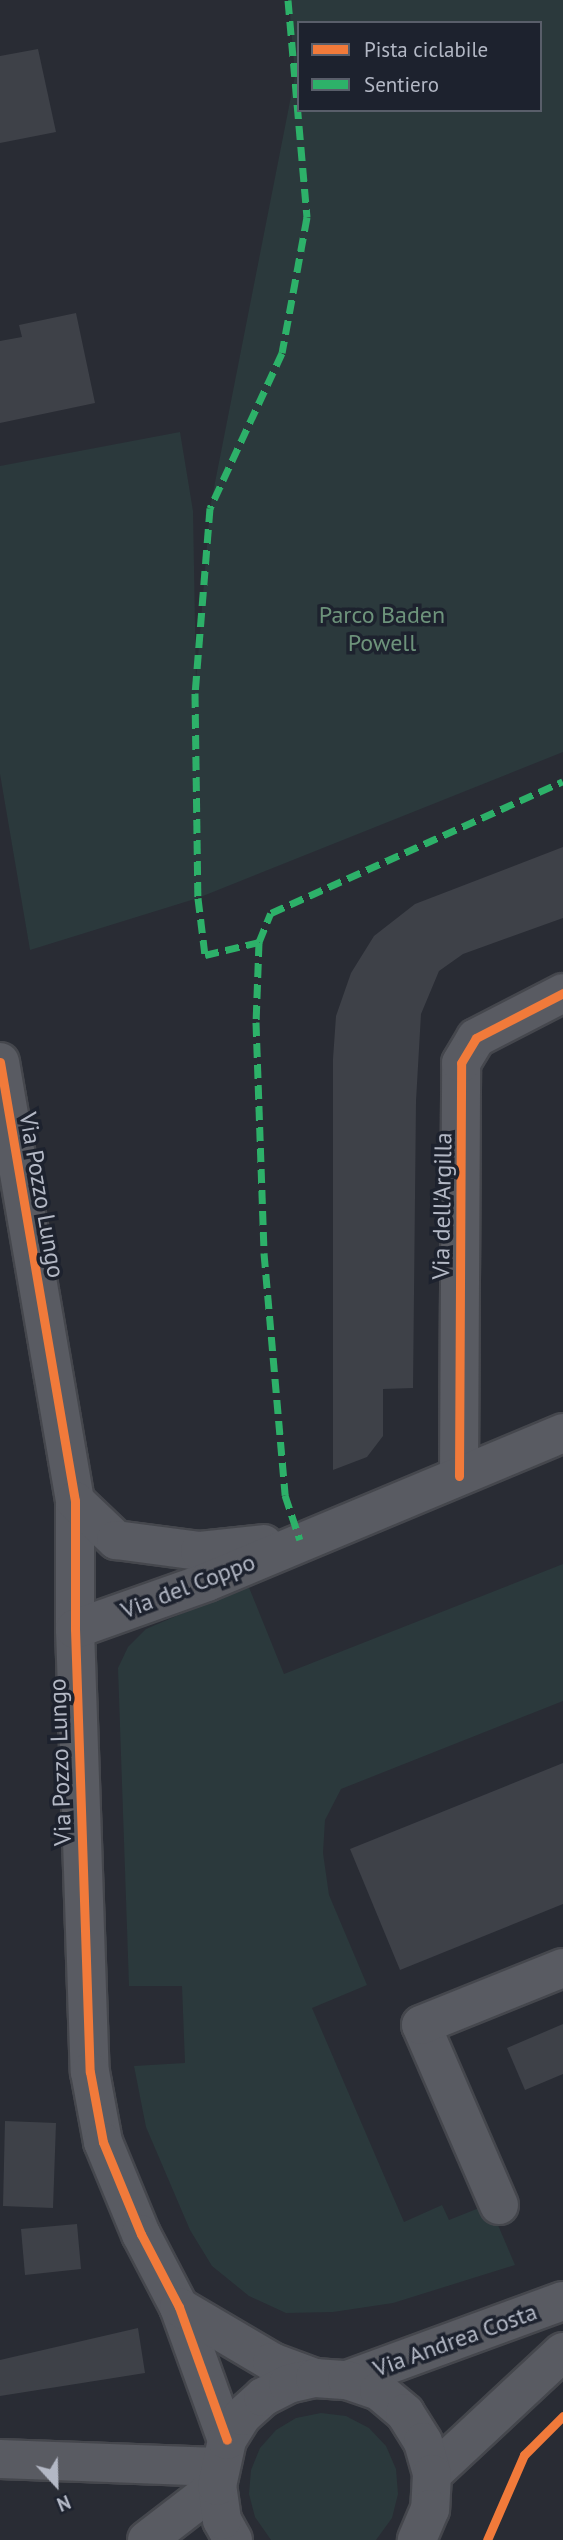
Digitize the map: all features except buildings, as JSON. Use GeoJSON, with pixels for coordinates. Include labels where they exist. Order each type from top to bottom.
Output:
{"type":"FeatureCollection","features":[{"type":"Feature","properties":{"kind":"street","name":"Via dell'Argilla"},"geometry":{"type":"LineString","coordinates":[[459,1476],[461,1063],[476,1038],[563,993]]}},
{"type":"Feature","properties":{"kind":"street","name":"Via Pozzo Lungo"},"geometry":{"type":"LineString","coordinates":[[0,1062],[75,1501],[75,1629],[90,2072],[103,2142],[141,2234],[179,2307],[221,2464],[222,2520],[233,2540]]}},
{"type":"Feature","properties":{"kind":"street","name":"Via del Coppo"},"geometry":{"type":"LineString","coordinates":[[75,1629],[208,1581],[300,1540],[563,1433]]}},
{"type":"Feature","properties":{"kind":"street","name":"Via del Coppo"},"geometry":{"type":"LineString","coordinates":[[75,1501],[116,1540],[200,1551],[300,1540]]}},
{"type":"Feature","properties":{"kind":"street"},"geometry":{"type":"LineString","coordinates":[[499,2205],[421,2025],[563,1968]]}},
{"type":"Feature","properties":{"kind":"street","name":"Via Andrea Costa"},"geometry":{"type":"LineString","coordinates":[[147,2540],[221,2464],[242,2416],[263,2397],[288,2384],[331,2379],[563,2301]]}},
{"type":"Feature","properties":{"kind":"street"},"geometry":{"type":"LineString","coordinates":[[179,2307],[272,2362],[379,2391],[405,2413],[423,2441],[432,2474],[430,2509],[418,2540]]}},
{"type":"Feature","properties":{"kind":"street","name":"Via Andrea Costa"},"geometry":{"type":"LineString","coordinates":[[432,2474],[563,2353]]}},
{"type":"Feature","properties":{"kind":"street"},"geometry":{"type":"LineString","coordinates":[[0,2459],[221,2464]]}},
{"type":"Feature","properties":{"kind":"green space","name":"Parco Baden Powell"},"geometry":{"type":"Polygon","coordinates":[[[289,0],[563,0],[563,752],[198,898],[30,950],[0,774],[0,466],[180,432],[193,511],[196,682],[210,508],[295,76],[289,0]]]}},
{"type":"Feature","properties":{"kind":"green space"},"geometry":{"type":"Polygon","coordinates":[[[563,1564],[563,1701],[341,1789],[325,1820],[323,1853],[329,1895],[367,1985],[312,2008],[404,2222],[442,2205],[449,2220],[489,2204],[515,2265],[393,2303],[333,2312],[286,2313],[249,2296],[212,2266],[190,2230],[146,2127],[134,2066],[185,2063],[182,1986],[129,1986],[118,1668],[128,1647],[146,1629],[248,1585],[284,1674],[563,1564]]]}},
{"type":"Feature","properties":{"kind":"green space"},"geometry":{"type":"Polygon","coordinates":[[[321,2413],[346,2416],[369,2428],[386,2446],[396,2469],[398,2494],[392,2518],[376,2540],[271,2540],[255,2517],[249,2494],[251,2470],[260,2448],[276,2430],[296,2418],[321,2413]]]}},
{"type":"Feature","properties":{"kind":"marked path"},"geometry":{"type":"LineString","coordinates":[[288,0],[297,103]]}},
{"type":"Feature","properties":{"kind":"marked path"},"geometry":{"type":"LineString","coordinates":[[298,112],[307,217],[282,353],[210,508],[195,693],[198,898],[205,955],[259,942],[256,1022],[264,1253],[285,1495],[300,1540]]}},
{"type":"Feature","properties":{"kind":"marked path"},"geometry":{"type":"LineString","coordinates":[[259,942],[271,913],[563,781]]}},
{"type":"Feature","properties":{"kind":"cycle path"},"geometry":{"type":"LineString","coordinates":[[459,1476],[461,1063],[476,1038],[563,993]]}},
{"type":"Feature","properties":{"kind":"cycle path"},"geometry":{"type":"LineString","coordinates":[[0,1062],[75,1501],[75,1629],[90,2072],[103,2142],[141,2234],[179,2307],[227,2440]]}},
{"type":"Feature","properties":{"kind":"cycle path"},"geometry":{"type":"LineString","coordinates":[[487,2540],[524,2455],[563,2416]]}}]}
